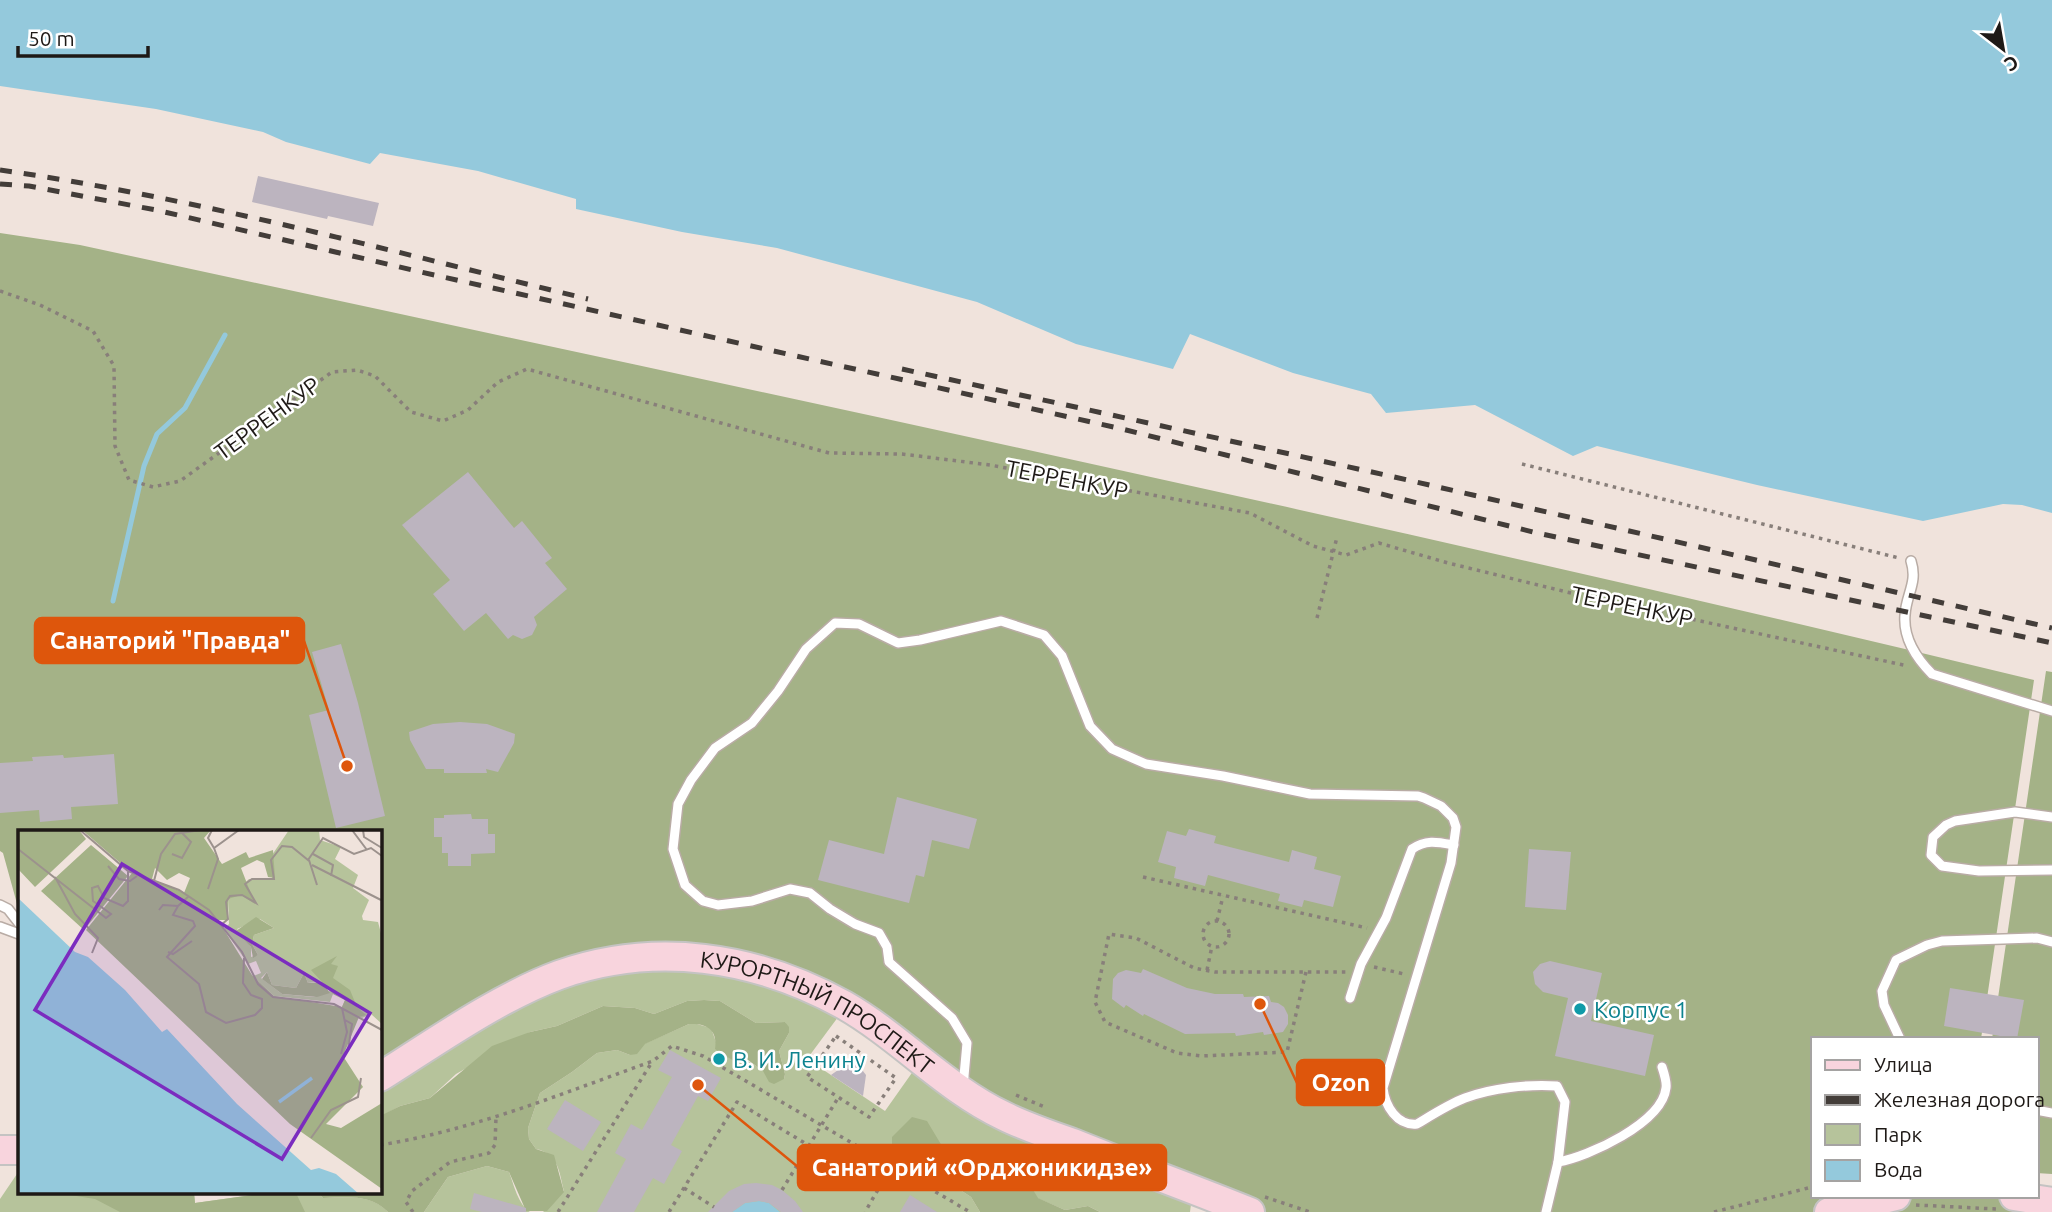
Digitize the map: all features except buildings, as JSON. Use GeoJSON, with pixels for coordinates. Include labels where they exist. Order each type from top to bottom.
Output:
{"type":"FeatureCollection","features":[{"type":"Feature","properties":{"kind":"main road","name":"КУРОРТНЫЙ ПРОСПЕКТ"},"geometry":{"type":"LineString","coordinates":[[382,1076],[526,989],[558,975],[598,963],[650,955],[737,964],[788,978],[845,1006],[963,1092],[1004,1116],[1250,1212]]}},
{"type":"Feature","properties":{"kind":"main road"},"geometry":{"type":"LineString","coordinates":[[0,1150],[18,1150]]}},
{"type":"Feature","properties":{"kind":"main road"},"geometry":{"type":"LineString","coordinates":[[1829,1212],[1902,1201]]}},
{"type":"Feature","properties":{"kind":"main road"},"geometry":{"type":"LineString","coordinates":[[2009,1203],[2052,1202]]}},
{"type":"Feature","properties":{"kind":"lane"},"geometry":{"type":"LineString","coordinates":[[1912,561],[1915,574],[1905,616],[1907,637],[1918,660],[1932,674],[2052,711]]}},
{"type":"Feature","properties":{"kind":"lane"},"geometry":{"type":"LineString","coordinates":[[963,1092],[967,1044],[952,1018],[889,962],[887,947],[879,933],[855,924],[810,893],[790,888],[752,901],[718,905],[703,901],[685,885],[673,849],[678,804],[691,780],[715,748],[752,723],[778,691],[806,649],[835,623],[859,624],[898,643],[1001,621],[1044,635],[1062,656],[1090,726],[1112,749],[1146,764],[1310,794],[1418,796],[1449,812],[1456,827],[1451,863],[1383,1088],[1384,1101],[1400,1121],[1417,1124],[1464,1098],[1504,1090],[1557,1086],[1565,1102],[1558,1162],[1546,1212]]}},
{"type":"Feature","properties":{"kind":"lane"},"geometry":{"type":"LineString","coordinates":[[2052,817],[2015,812],[1955,821],[1933,836],[1931,855],[1942,866],[1979,871],[2052,870]]}},
{"type":"Feature","properties":{"kind":"lane"},"geometry":{"type":"LineString","coordinates":[[1350,998],[1361,964],[1379,931],[1412,849],[1430,841],[1454,845]]}},
{"type":"Feature","properties":{"kind":"lane"},"geometry":{"type":"LineString","coordinates":[[0,905],[8,909],[18,921]]}},
{"type":"Feature","properties":{"kind":"lane"},"geometry":{"type":"LineString","coordinates":[[0,927],[18,934]]}},
{"type":"Feature","properties":{"kind":"lane"},"geometry":{"type":"LineString","coordinates":[[1899,1037],[1884,1005],[1882,991],[1896,960],[1942,941],[2037,938],[2052,942]]}},
{"type":"Feature","properties":{"kind":"lane"},"geometry":{"type":"LineString","coordinates":[[1558,1162],[1572,1160],[1636,1129],[1657,1110],[1667,1088],[1662,1067]]}},
{"type":"Feature","properties":{"kind":"path","name":"ТЕРРЕНКУР"},"geometry":{"type":"LineString","coordinates":[[0,291],[40,305],[93,331],[114,366],[115,446],[130,480],[153,488],[180,481],[332,372],[357,370],[375,376],[411,412],[443,421],[468,410],[498,382],[527,369],[829,453],[902,454],[990,465],[1250,513],[1313,546],[1333,552],[1346,555],[1379,543],[1448,564],[1789,639],[1932,674]]}},
{"type":"Feature","properties":{"kind":"path"},"geometry":{"type":"LineString","coordinates":[[1521,464],[1912,561]]}},
{"type":"Feature","properties":{"kind":"path"},"geometry":{"type":"LineString","coordinates":[[1317,618],[1337,537]]}},
{"type":"Feature","properties":{"kind":"path"},"geometry":{"type":"LineString","coordinates":[[1143,877],[1379,931]]}},
{"type":"Feature","properties":{"kind":"path"},"geometry":{"type":"LineString","coordinates":[[1217,922],[1223,896]]}},
{"type":"Feature","properties":{"kind":"path"},"geometry":{"type":"LineString","coordinates":[[1217,922],[1226,926],[1228,938],[1223,945],[1212,946],[1204,939],[1203,931],[1208,924],[1217,922]]}},
{"type":"Feature","properties":{"kind":"path"},"geometry":{"type":"LineString","coordinates":[[1306,972],[1287,1052],[1201,1056],[1177,1053],[1105,1022],[1095,1002],[1109,934],[1136,938],[1194,968],[1207,970],[1306,972],[1345,973],[1361,964],[1416,977]]}},
{"type":"Feature","properties":{"kind":"path"},"geometry":{"type":"LineString","coordinates":[[1207,970],[1212,946]]}},
{"type":"Feature","properties":{"kind":"path"},"geometry":{"type":"LineString","coordinates":[[836,1036],[863,1055],[896,1077],[869,1117],[807,1077],[836,1036]]}},
{"type":"Feature","properties":{"kind":"path"},"geometry":{"type":"LineString","coordinates":[[863,1055],[870,1045]]}},
{"type":"Feature","properties":{"kind":"path"},"geometry":{"type":"LineString","coordinates":[[382,1145],[496,1117],[653,1061],[673,1046],[703,1056],[970,1212]]}},
{"type":"Feature","properties":{"kind":"path"},"geometry":{"type":"LineString","coordinates":[[558,1212],[653,1061]]}},
{"type":"Feature","properties":{"kind":"path"},"geometry":{"type":"LineString","coordinates":[[1005,1090],[1052,1110]]}},
{"type":"Feature","properties":{"kind":"path"},"geometry":{"type":"LineString","coordinates":[[782,1190],[838,1098]]}},
{"type":"Feature","properties":{"kind":"path"},"geometry":{"type":"LineString","coordinates":[[669,1212],[737,1102],[879,1188],[865,1212]]}},
{"type":"Feature","properties":{"kind":"path"},"geometry":{"type":"LineString","coordinates":[[413,1212],[406,1202],[412,1191],[450,1163],[489,1153],[495,1145],[496,1117]]}},
{"type":"Feature","properties":{"kind":"path"},"geometry":{"type":"LineString","coordinates":[[684,1188],[714,1207]]}},
{"type":"Feature","properties":{"kind":"path"},"geometry":{"type":"LineString","coordinates":[[1714,1212],[1811,1188]]}},
{"type":"Feature","properties":{"kind":"path"},"geometry":{"type":"LineString","coordinates":[[1902,1201],[1934,1205],[2009,1203]]}},
{"type":"Feature","properties":{"kind":"path"},"geometry":{"type":"LineString","coordinates":[[1933,1212],[1934,1205]]}},
{"type":"Feature","properties":{"kind":"green space"},"geometry":{"type":"Polygon","coordinates":[[[0,233],[80,245],[1058,456],[1547,566],[2034,680],[1981,1037],[1811,1037],[1811,1198],[2007,1198],[2052,1212],[1254,1212],[1005,1115],[815,993],[647,961],[509,1005],[382,1081],[382,830],[18,830],[18,907],[3,853],[0,851],[0,233]]]}},
{"type":"Feature","properties":{"kind":"green space"},"geometry":{"type":"Polygon","coordinates":[[[2046,671],[2052,672],[2052,1174],[2038,1173],[2038,1037],[1992,1037],[2046,671]]]}},
{"type":"Feature","properties":{"kind":"green space"},"geometry":{"type":"Polygon","coordinates":[[[712,963],[844,1009],[807,1059],[885,1111],[921,1060],[1193,1189],[1190,1212],[1100,1212],[1088,1206],[1065,1210],[1037,1198],[1022,1176],[995,1182],[966,1179],[954,1166],[944,1147],[892,1152],[942,1178],[971,1197],[980,1212],[543,1212],[564,1191],[554,1159],[544,1151],[536,1149],[529,1139],[528,1128],[540,1093],[597,1053],[617,1050],[630,1055],[644,1044],[689,1024],[697,1024],[711,1028],[716,1042],[784,1079],[779,1051],[789,1033],[785,1022],[756,1023],[720,1001],[687,1001],[654,1014],[635,1008],[603,1006],[557,1026],[530,1032],[456,1074],[430,1098],[400,1106],[382,1116],[382,1081],[509,1005],[588,974],[712,963]]]}},
{"type":"Feature","properties":{"kind":"green space"},"geometry":{"type":"Polygon","coordinates":[[[687,1001],[720,1001],[756,1023],[785,1022],[789,1033],[779,1051],[784,1079],[774,1084],[769,1082],[763,1071],[748,1060],[737,1063],[715,1049],[715,1037],[706,1026],[689,1024],[645,1044],[637,1054],[630,1055],[617,1050],[597,1053],[540,1093],[528,1128],[529,1139],[536,1149],[554,1155],[564,1192],[547,1211],[526,1211],[509,1172],[487,1166],[448,1177],[424,1212],[388,1212],[366,1199],[323,1198],[319,1194],[382,1194],[382,1115],[400,1106],[430,1098],[492,1046],[530,1032],[557,1026],[603,1006],[635,1008],[654,1014],[687,1001]]]}},
{"type":"Feature","properties":{"kind":"green space"},"geometry":{"type":"Polygon","coordinates":[[[912,1117],[927,1121],[954,1166],[966,1179],[995,1182],[1022,1176],[1038,1198],[1065,1210],[1088,1206],[1100,1212],[980,1212],[971,1197],[942,1178],[892,1152],[892,1137],[912,1117]]]}},
{"type":"Feature","properties":{"kind":"green space"},"geometry":{"type":"Polygon","coordinates":[[[487,1166],[509,1172],[519,1199],[530,1212],[424,1212],[448,1177],[487,1166]]]}},
{"type":"Feature","properties":{"kind":"green space"},"geometry":{"type":"Polygon","coordinates":[[[18,1172],[18,1194],[194,1194],[195,1203],[259,1194],[319,1194],[323,1198],[367,1199],[388,1212],[0,1212],[0,1199],[18,1172]]]}},
{"type":"Feature","properties":{"kind":"green space"},"geometry":{"type":"Polygon","coordinates":[[[64,1194],[194,1194],[195,1203],[259,1194],[296,1194],[305,1212],[120,1212],[95,1199],[64,1194]]]}},
{"type":"Feature","properties":{"kind":"water"},"geometry":{"type":"Polygon","coordinates":[[[0,0],[2052,0],[2052,513],[2022,505],[2003,504],[1923,521],[1757,485],[1597,446],[1573,456],[1475,405],[1386,413],[1371,394],[1293,373],[1190,334],[1173,369],[1076,344],[977,302],[777,248],[682,232],[576,209],[576,199],[478,171],[380,153],[370,164],[286,142],[263,132],[156,109],[0,86],[0,0]]]}},
{"type":"Feature","properties":{"kind":"water"},"geometry":{"type":"Polygon","coordinates":[[[745,1203],[769,1203],[780,1212],[732,1212],[745,1203]]]}},
{"type":"Feature","properties":{"kind":"waterway"},"geometry":{"type":"LineString","coordinates":[[113,601],[144,466],[157,434],[185,408],[225,335]]}},
{"type":"Feature","properties":{"kind":"railway"},"geometry":{"type":"LineString","coordinates":[[0,170],[148,195],[221,211],[588,299]]}},
{"type":"Feature","properties":{"kind":"railway"},"geometry":{"type":"LineString","coordinates":[[0,184],[29,186],[156,210],[1118,428],[1537,533],[2052,643]]}},
{"type":"Feature","properties":{"kind":"railway"},"geometry":{"type":"LineString","coordinates":[[902,369],[1390,476],[2052,628]]}},
{"type":"Feature","properties":{"kind":"place","name":"Санаторий \"Правда\""},"geometry":{"type":"Point","coordinates":[347,766]}},
{"type":"Feature","properties":{"kind":"place","name":"Ozon"},"geometry":{"type":"Point","coordinates":[1260,1004]}},
{"type":"Feature","properties":{"kind":"place","name":"Корпус 1"},"geometry":{"type":"Point","coordinates":[1580,1009]}},
{"type":"Feature","properties":{"kind":"place","name":"В. И. Ленину"},"geometry":{"type":"Point","coordinates":[719,1059]}},
{"type":"Feature","properties":{"kind":"place","name":"Санаторий «Орджоникидзе»"},"geometry":{"type":"Point","coordinates":[698,1085]}}]}
